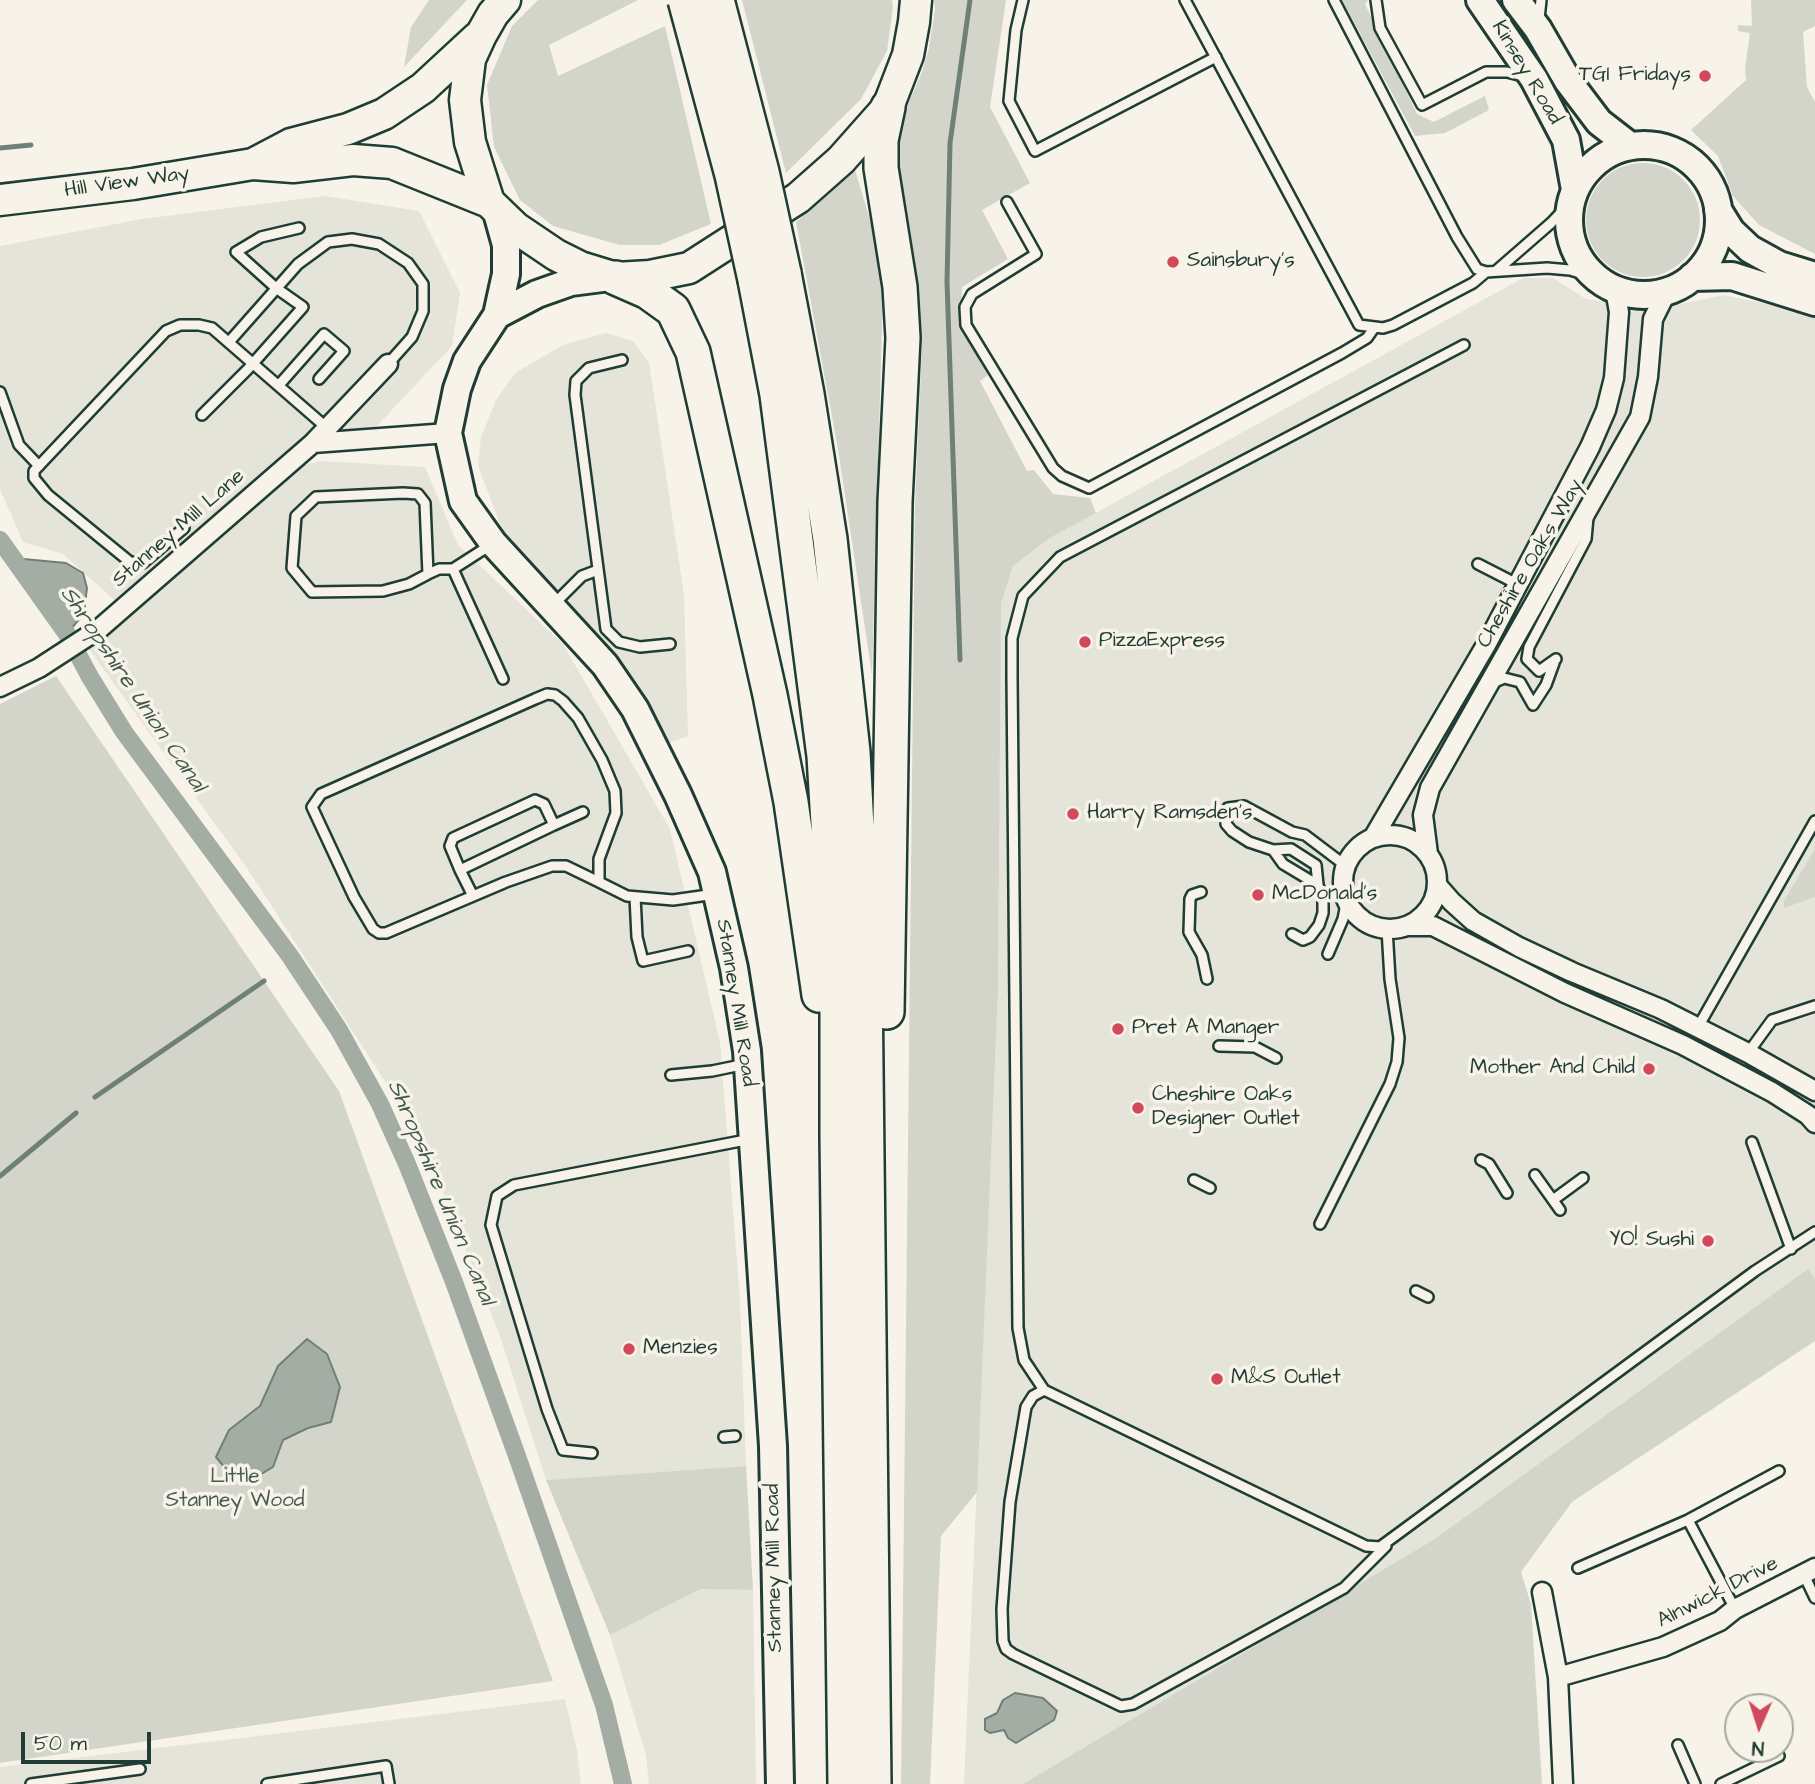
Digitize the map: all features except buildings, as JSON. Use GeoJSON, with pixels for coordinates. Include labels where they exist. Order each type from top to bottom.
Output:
{"type":"FeatureCollection","features":[{"type":"Feature","properties":{"kind":"highway"},"geometry":{"type":"LineString","coordinates":[[685,0],[732,174],[769,276],[807,394],[830,538],[853,752],[865,979],[874,1784]]}},
{"type":"Feature","properties":{"kind":"highway"},"geometry":{"type":"LineString","coordinates":[[717,0],[762,172],[777,394],[824,757],[837,975],[845,1784]]}},
{"type":"Feature","properties":{"kind":"highway"},"geometry":{"type":"LineString","coordinates":[[868,1304],[885,1110],[895,502],[903,338],[900,287],[881,167],[881,140],[888,107]]}},
{"type":"Feature","properties":{"kind":"highway"},"geometry":{"type":"LineString","coordinates":[[614,277],[648,292],[673,310],[693,352],[727,498],[791,803],[837,1137]]}},
{"type":"Feature","properties":{"kind":"main road"},"geometry":{"type":"LineString","coordinates":[[505,0],[481,35],[470,59],[465,100],[470,142],[492,205],[516,228],[556,255],[580,267],[614,277],[650,276],[689,268],[798,198],[841,160],[888,107],[908,55],[916,0]]}},
{"type":"Feature","properties":{"kind":"main road","name":"Hill View Way"},"geometry":{"type":"LineString","coordinates":[[253,164],[290,144],[348,129],[384,114],[423,88],[481,35]]}},
{"type":"Feature","properties":{"kind":"main road","name":"Hill View Way"},"geometry":{"type":"LineString","coordinates":[[0,200],[133,184],[253,164],[293,167],[353,160],[392,163],[492,205]]}},
{"type":"Feature","properties":{"kind":"street","name":"Kinsey Road"},"geometry":{"type":"LineString","coordinates":[[1480,0],[1534,79],[1566,140],[1572,197]]}},
{"type":"Feature","properties":{"kind":"street","name":"Kinsey Road"},"geometry":{"type":"LineString","coordinates":[[1516,0],[1538,29],[1568,81],[1599,122],[1630,146]]}},
{"type":"Feature","properties":{"kind":"street"},"geometry":{"type":"LineString","coordinates":[[1718,210],[1718,231],[1705,263],[1692,278],[1667,291],[1648,294],[1606,284],[1579,258],[1571,239],[1569,220],[1572,197],[1583,174],[1596,161],[1612,151],[1630,146],[1654,145],[1677,152],[1697,166],[1711,186],[1718,210],[1731,231],[1750,249],[1779,265],[1815,276]]}},
{"type":"Feature","properties":{"kind":"street","name":"Stanney Mill Road"},"geometry":{"type":"LineString","coordinates":[[492,205],[506,245],[506,274],[497,315],[467,362],[457,389],[448,433],[463,501],[493,543],[605,665],[635,709],[678,795],[712,872],[734,968],[748,1064],[773,1446],[780,1784]]}},
{"type":"Feature","properties":{"kind":"street"},"geometry":{"type":"LineString","coordinates":[[1692,278],[1732,276],[1815,302]]}},
{"type":"Feature","properties":{"kind":"street","name":"Stanney Mill Road"},"geometry":{"type":"LineString","coordinates":[[497,315],[537,294],[571,282],[614,277]]}},
{"type":"Feature","properties":{"kind":"street","name":"Cheshire Oaks Way"},"geometry":{"type":"LineString","coordinates":[[1373,838],[1519,585],[1590,447],[1606,410],[1614,378],[1619,312],[1606,284]]}},
{"type":"Feature","properties":{"kind":"street","name":"Cheshire Oaks Way"},"geometry":{"type":"LineString","coordinates":[[1429,854],[1423,815],[1430,788],[1640,417],[1648,377],[1654,320],[1667,291]]}},
{"type":"Feature","properties":{"kind":"street","name":"Stanney Mill Lane"},"geometry":{"type":"LineString","coordinates":[[0,687],[39,668],[99,629],[313,443],[388,364]]}},
{"type":"Feature","properties":{"kind":"street"},"geometry":{"type":"LineString","coordinates":[[313,443],[448,433]]}},
{"type":"Feature","properties":{"kind":"street"},"geometry":{"type":"LineString","coordinates":[[1407,926],[1425,914],[1433,901],[1437,885],[1435,866],[1429,854],[1412,840],[1397,835],[1373,838],[1357,849],[1346,866],[1344,878],[1347,899],[1359,917],[1372,925],[1387,929],[1433,926],[1565,993],[1684,1045],[1772,1091],[1808,1115],[1815,1123]]}},
{"type":"Feature","properties":{"kind":"street"},"geometry":{"type":"LineString","coordinates":[[1437,885],[1451,902],[1473,921],[1519,947],[1698,1027],[1815,1091]]}},
{"type":"Feature","properties":{"kind":"street","name":"Alnwick Drive"},"geometry":{"type":"LineString","coordinates":[[1558,1677],[1663,1647],[1720,1621],[1735,1609],[1810,1571]]}},
{"type":"Feature","properties":{"kind":"street"},"geometry":{"type":"LineString","coordinates":[[1542,1592],[1558,1677],[1563,1784]]}},
{"type":"Feature","properties":{"kind":"lane"},"geometry":{"type":"LineString","coordinates":[[1023,0],[1016,30],[1009,101],[1035,151],[1216,57]]}},
{"type":"Feature","properties":{"kind":"lane"},"geometry":{"type":"LineString","coordinates":[[1185,0],[1359,326],[1374,328],[1393,325],[1473,283],[1544,230],[1572,197]]}},
{"type":"Feature","properties":{"kind":"lane"},"geometry":{"type":"LineString","coordinates":[[1334,0],[1470,261],[1477,269],[1490,272],[1547,268],[1570,270],[1606,284]]}},
{"type":"Feature","properties":{"kind":"lane"},"geometry":{"type":"LineString","coordinates":[[1376,0],[1380,28],[1422,105],[1486,72],[1507,72],[1534,79]]}},
{"type":"Feature","properties":{"kind":"lane"},"geometry":{"type":"LineString","coordinates":[[1538,29],[1541,0]]}},
{"type":"Feature","properties":{"kind":"lane"},"geometry":{"type":"LineString","coordinates":[[1007,202],[1036,254],[972,294],[965,307],[966,325],[1053,468],[1062,476],[1088,488],[1342,353],[1367,338],[1374,328]]}},
{"type":"Feature","properties":{"kind":"lane"},"geometry":{"type":"LineString","coordinates":[[202,415],[303,307],[276,288],[236,252],[261,237],[299,228]]}},
{"type":"Feature","properties":{"kind":"lane"},"geometry":{"type":"LineString","coordinates":[[229,342],[298,264],[328,242],[352,239],[379,244],[408,263],[423,284],[423,311],[412,337],[388,364]]}},
{"type":"Feature","properties":{"kind":"lane"},"geometry":{"type":"LineString","coordinates":[[184,528],[143,563],[130,562],[48,495],[34,478],[34,471],[166,331],[180,325],[212,328],[327,428]]}},
{"type":"Feature","properties":{"kind":"lane"},"geometry":{"type":"LineString","coordinates":[[279,386],[324,334],[344,351],[319,379]]}},
{"type":"Feature","properties":{"kind":"lane"},"geometry":{"type":"LineString","coordinates":[[1464,345],[1060,557],[1023,596],[1012,638],[1018,1328],[1024,1360],[1044,1390],[1366,1546],[1380,1546],[1755,1271],[1815,1232]]}},
{"type":"Feature","properties":{"kind":"lane"},"geometry":{"type":"LineString","coordinates":[[622,360],[589,368],[576,381],[575,395],[606,629],[619,642],[640,647],[670,644]]}},
{"type":"Feature","properties":{"kind":"lane"},"geometry":{"type":"LineString","coordinates":[[0,392],[19,444],[39,466]]}},
{"type":"Feature","properties":{"kind":"lane"},"geometry":{"type":"LineString","coordinates":[[428,574],[425,503],[418,494],[316,497],[296,516],[292,568],[312,592],[383,591],[410,584],[439,569],[453,569],[493,543]]}},
{"type":"Feature","properties":{"kind":"lane"},"geometry":{"type":"LineString","coordinates":[[1489,684],[1504,678],[1520,682],[1533,705],[1546,685],[1556,659],[1539,671],[1527,659],[1529,647],[1586,539],[1588,509]]}},
{"type":"Feature","properties":{"kind":"lane"},"geometry":{"type":"LineString","coordinates":[[1478,564],[1519,585]]}},
{"type":"Feature","properties":{"kind":"lane"},"geometry":{"type":"LineString","coordinates":[[453,569],[503,679]]}},
{"type":"Feature","properties":{"kind":"lane"},"geometry":{"type":"LineString","coordinates":[[553,606],[582,576],[598,570]]}},
{"type":"Feature","properties":{"kind":"lane"},"geometry":{"type":"LineString","coordinates":[[599,881],[599,859],[616,813],[615,791],[578,718],[555,695],[547,694],[321,794],[312,807],[354,897],[373,929],[379,933],[386,933],[472,896],[552,866],[566,866],[627,896],[673,900],[717,894]]}},
{"type":"Feature","properties":{"kind":"lane"},"geometry":{"type":"LineString","coordinates":[[472,896],[450,846],[453,838],[535,800],[544,804],[554,825]]}},
{"type":"Feature","properties":{"kind":"lane"},"geometry":{"type":"LineString","coordinates":[[1292,934],[1303,940],[1310,937],[1323,914],[1323,899],[1316,865],[1291,849],[1273,850],[1249,842],[1232,831],[1226,824],[1228,808],[1244,806],[1292,832],[1305,835],[1346,866]]}},
{"type":"Feature","properties":{"kind":"lane"},"geometry":{"type":"LineString","coordinates":[[460,870],[583,812]]}},
{"type":"Feature","properties":{"kind":"lane"},"geometry":{"type":"LineString","coordinates":[[1698,1027],[1815,821]]}},
{"type":"Feature","properties":{"kind":"lane"},"geometry":{"type":"LineString","coordinates":[[1273,850],[1283,864],[1318,885]]}},
{"type":"Feature","properties":{"kind":"lane"},"geometry":{"type":"LineString","coordinates":[[1200,892],[1192,895],[1190,899],[1189,932],[1202,955],[1208,979]]}},
{"type":"Feature","properties":{"kind":"lane"},"geometry":{"type":"LineString","coordinates":[[635,897],[637,937],[643,961],[688,951]]}},
{"type":"Feature","properties":{"kind":"lane"},"geometry":{"type":"LineString","coordinates":[[1328,954],[1343,919],[1347,899]]}},
{"type":"Feature","properties":{"kind":"lane"},"geometry":{"type":"LineString","coordinates":[[1320,1224],[1390,1084],[1397,1062],[1399,1038],[1390,979],[1387,929]]}},
{"type":"Feature","properties":{"kind":"lane"},"geometry":{"type":"LineString","coordinates":[[1748,1053],[1772,1020],[1815,1006]]}},
{"type":"Feature","properties":{"kind":"lane"},"geometry":{"type":"LineString","coordinates":[[1219,1046],[1255,1047],[1276,1058]]}},
{"type":"Feature","properties":{"kind":"lane"},"geometry":{"type":"LineString","coordinates":[[671,1075],[748,1064]]}},
{"type":"Feature","properties":{"kind":"lane"},"geometry":{"type":"LineString","coordinates":[[592,1452],[563,1450],[551,1419],[491,1225],[498,1196],[514,1185],[753,1139]]}},
{"type":"Feature","properties":{"kind":"lane"},"geometry":{"type":"LineString","coordinates":[[1752,1142],[1791,1249]]}},
{"type":"Feature","properties":{"kind":"lane"},"geometry":{"type":"LineString","coordinates":[[1481,1160],[1489,1164],[1507,1193]]}},
{"type":"Feature","properties":{"kind":"lane"},"geometry":{"type":"LineString","coordinates":[[1535,1175],[1560,1209]]}},
{"type":"Feature","properties":{"kind":"lane"},"geometry":{"type":"LineString","coordinates":[[1553,1200],[1583,1178]]}},
{"type":"Feature","properties":{"kind":"lane"},"geometry":{"type":"LineString","coordinates":[[1194,1180],[1210,1188]]}},
{"type":"Feature","properties":{"kind":"lane"},"geometry":{"type":"LineString","coordinates":[[1416,1290],[1428,1297]]}},
{"type":"Feature","properties":{"kind":"lane"},"geometry":{"type":"LineString","coordinates":[[1044,1390],[1033,1396],[1026,1407],[1010,1502],[1002,1609],[1003,1640],[1006,1649],[1013,1654],[1121,1706],[1133,1704],[1344,1588],[1392,1539]]}},
{"type":"Feature","properties":{"kind":"lane"},"geometry":{"type":"LineString","coordinates":[[724,1437],[735,1436]]}},
{"type":"Feature","properties":{"kind":"lane"},"geometry":{"type":"LineString","coordinates":[[1578,1568],[1688,1520],[1779,1471]]}},
{"type":"Feature","properties":{"kind":"lane"},"geometry":{"type":"LineString","coordinates":[[1688,1520],[1735,1609]]}},
{"type":"Feature","properties":{"kind":"lane"},"geometry":{"type":"LineString","coordinates":[[1810,1571],[1815,1598]]}},
{"type":"Feature","properties":{"kind":"lane"},"geometry":{"type":"LineString","coordinates":[[1678,1745],[1695,1784]]}},
{"type":"Feature","properties":{"kind":"lane"},"geometry":{"type":"LineString","coordinates":[[1721,1784],[1764,1763]]}},
{"type":"Feature","properties":{"kind":"lane"},"geometry":{"type":"LineString","coordinates":[[267,1784],[386,1766],[389,1784]]}},
{"type":"Feature","properties":{"kind":"lane"},"geometry":{"type":"LineString","coordinates":[[31,1784],[140,1769]]}},
{"type":"Feature","properties":{"kind":"shaded area"},"geometry":{"type":"Polygon","coordinates":[[[325,196],[419,211],[460,293],[452,346],[374,429],[301,439],[139,584],[114,600],[63,554],[23,542],[0,489],[0,246],[142,219],[325,196]]]}},
{"type":"Feature","properties":{"kind":"shaded area","name":"Cheshire Oaks Designer Outlet"},"geometry":{"type":"Polygon","coordinates":[[[1523,278],[1553,278],[1586,299],[1636,306],[1661,308],[1724,295],[1815,314],[1815,1340],[1027,1784],[964,1784],[998,992],[1001,604],[1013,566],[1050,538],[1523,278]]]}},
{"type":"Feature","properties":{"kind":"shaded area"},"geometry":{"type":"Polygon","coordinates":[[[606,333],[633,341],[649,362],[684,595],[688,736],[664,745],[507,542],[478,466],[481,437],[496,400],[515,373],[563,345],[606,333]]]}},
{"type":"Feature","properties":{"kind":"shaded area"},"geometry":{"type":"Polygon","coordinates":[[[321,461],[425,467],[458,545],[563,644],[670,829],[720,1042],[740,1301],[746,1466],[546,1480],[500,1336],[421,1137],[247,868],[89,649],[296,467],[321,461]]]}},
{"type":"Feature","properties":{"kind":"shaded area"},"geometry":{"type":"Polygon","coordinates":[[[13,558],[66,563],[83,573],[87,588],[84,613],[67,634],[13,558]]]}},
{"type":"Feature","properties":{"kind":"shaded area"},"geometry":{"type":"Polygon","coordinates":[[[307,1339],[327,1354],[340,1387],[331,1422],[308,1428],[283,1440],[273,1467],[253,1479],[229,1473],[216,1457],[229,1430],[260,1406],[278,1366],[307,1339]]]}},
{"type":"Feature","properties":{"kind":"shaded area"},"geometry":{"type":"Polygon","coordinates":[[[701,1589],[753,1590],[756,1784],[649,1784],[646,1755],[610,1635],[701,1589]]]}},
{"type":"Feature","properties":{"kind":"shaded area"},"geometry":{"type":"Polygon","coordinates":[[[1015,1693],[1043,1698],[1057,1711],[1054,1720],[1016,1743],[1008,1738],[1004,1730],[990,1733],[985,1730],[985,1719],[997,1713],[1003,1700],[1015,1693]]]}},
{"type":"Feature","properties":{"kind":"shaded area"},"geometry":{"type":"Polygon","coordinates":[[[565,1699],[577,1751],[581,1784],[0,1784],[0,1767],[565,1699]]]}},
{"type":"Feature","properties":{"kind":"green space"},"geometry":{"type":"Polygon","coordinates":[[[429,0],[467,0],[404,67],[411,27],[429,0]]]}},
{"type":"Feature","properties":{"kind":"green space"},"geometry":{"type":"Polygon","coordinates":[[[538,0],[638,0],[549,45],[558,76],[665,26],[711,224],[659,245],[620,245],[553,226],[520,200],[494,147],[487,85],[512,26],[538,0]]]}},
{"type":"Feature","properties":{"kind":"green space"},"geometry":{"type":"Polygon","coordinates":[[[742,0],[892,0],[887,51],[861,99],[786,173],[742,0]]]}},
{"type":"Feature","properties":{"kind":"green space"},"geometry":{"type":"Polygon","coordinates":[[[934,0],[1006,0],[990,107],[1030,183],[982,210],[1008,259],[962,287],[961,325],[988,375],[980,381],[1027,471],[1034,470],[1053,494],[1090,498],[1096,513],[1050,538],[1013,566],[1001,604],[998,992],[977,1492],[941,1536],[930,1784],[901,1784],[915,503],[922,347],[910,228],[896,173],[896,132],[922,72],[929,48],[934,0]]]}},
{"type":"Feature","properties":{"kind":"green space"},"geometry":{"type":"Polygon","coordinates":[[[1342,0],[1368,0],[1365,4],[1417,114],[1434,122],[1485,96],[1489,110],[1445,133],[1415,136],[1342,0]]]}},
{"type":"Feature","properties":{"kind":"green space"},"geometry":{"type":"Polygon","coordinates":[[[1751,0],[1815,0],[1815,26],[1803,32],[1807,87],[1815,102],[1815,254],[1759,225],[1733,196],[1718,156],[1691,130],[1746,80],[1750,33],[1738,31],[1738,25],[1752,26],[1751,0]]]}},
{"type":"Feature","properties":{"kind":"green space"},"geometry":{"type":"Polygon","coordinates":[[[1643,163],[1665,168],[1683,180],[1695,198],[1700,220],[1695,242],[1683,260],[1665,272],[1643,277],[1621,272],[1603,260],[1591,242],[1586,220],[1591,198],[1603,180],[1621,168],[1643,163]]]}},
{"type":"Feature","properties":{"kind":"green space"},"geometry":{"type":"Polygon","coordinates":[[[855,170],[874,233],[883,292],[872,675],[838,449],[796,222],[855,170]]]}},
{"type":"Feature","properties":{"kind":"green space","name":"Little Stanney Wood"},"geometry":{"type":"Polygon","coordinates":[[[56,676],[339,1091],[553,1681],[0,1763],[0,704],[56,676]]]}},
{"type":"Feature","properties":{"kind":"green space"},"geometry":{"type":"Polygon","coordinates":[[[1815,849],[1815,897],[1784,908],[1784,901],[1815,849]]]}},
{"type":"Feature","properties":{"kind":"green space"},"geometry":{"type":"Polygon","coordinates":[[[1808,1269],[1815,1279],[1815,1341],[1572,1502],[1521,1572],[1531,1604],[1542,1784],[1023,1784],[1435,1539],[1808,1269]]]}},
{"type":"Feature","properties":{"kind":"green space"},"geometry":{"type":"Polygon","coordinates":[[[746,1466],[753,1590],[701,1589],[610,1635],[546,1480],[746,1466]]]}},
{"type":"Feature","properties":{"kind":"waterway"},"geometry":{"type":"LineString","coordinates":[[960,660],[947,282],[950,143],[970,0]]}},
{"type":"Feature","properties":{"kind":"waterway"},"geometry":{"type":"LineString","coordinates":[[0,148],[31,145]]}},
{"type":"Feature","properties":{"kind":"waterway","name":"Shropshire Union Canal"},"geometry":{"type":"LineString","coordinates":[[0,540],[67,634],[124,732],[290,956],[339,1030],[380,1104],[454,1282],[517,1456],[604,1705],[623,1784]]}},
{"type":"Feature","properties":{"kind":"waterway"},"geometry":{"type":"LineString","coordinates":[[95,1097],[264,981]]}},
{"type":"Feature","properties":{"kind":"waterway"},"geometry":{"type":"LineString","coordinates":[[0,1176],[76,1113]]}},
{"type":"Feature","properties":{"kind":"place","name":"TGI Fridays"},"geometry":{"type":"Point","coordinates":[1705,76]}},
{"type":"Feature","properties":{"kind":"place","name":"Sainsbury's"},"geometry":{"type":"Point","coordinates":[1173,262]}},
{"type":"Feature","properties":{"kind":"place","name":"PizzaExpress"},"geometry":{"type":"Point","coordinates":[1085,642]}},
{"type":"Feature","properties":{"kind":"place","name":"Harry Ramsden's"},"geometry":{"type":"Point","coordinates":[1073,814]}},
{"type":"Feature","properties":{"kind":"place","name":"McDonald's"},"geometry":{"type":"Point","coordinates":[1258,895]}},
{"type":"Feature","properties":{"kind":"place","name":"Pret A Manger"},"geometry":{"type":"Point","coordinates":[1118,1029]}},
{"type":"Feature","properties":{"kind":"place","name":"Mother And Child"},"geometry":{"type":"Point","coordinates":[1649,1069]}},
{"type":"Feature","properties":{"kind":"place","name":"Cheshire Oaks Designer Outlet"},"geometry":{"type":"Point","coordinates":[1138,1108]}},
{"type":"Feature","properties":{"kind":"place","name":"YO! Sushi"},"geometry":{"type":"Point","coordinates":[1708,1241]}},
{"type":"Feature","properties":{"kind":"place","name":"Menzies"},"geometry":{"type":"Point","coordinates":[629,1349]}},
{"type":"Feature","properties":{"kind":"place","name":"M&S Outlet"},"geometry":{"type":"Point","coordinates":[1217,1379]}}]}
